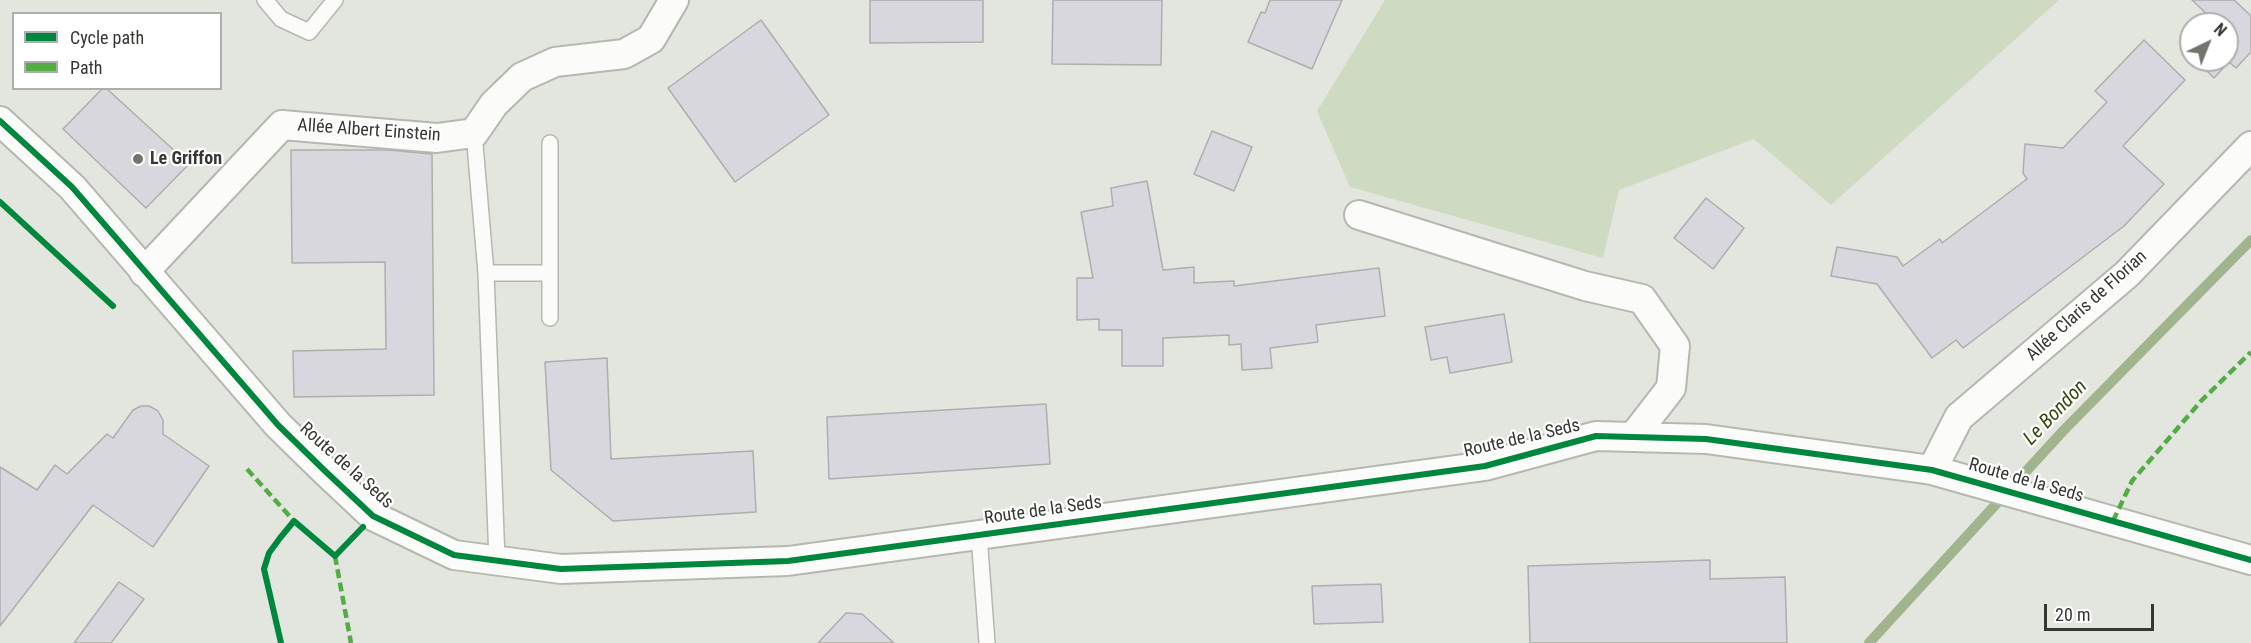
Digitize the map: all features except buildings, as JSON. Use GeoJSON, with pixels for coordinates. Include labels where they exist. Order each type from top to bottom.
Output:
{"type":"FeatureCollection","features":[{"type":"Feature","properties":{"kind":"street"},"geometry":{"type":"LineString","coordinates":[[474,133],[495,104],[522,77],[555,62],[624,54],[651,39],[674,0]]}},
{"type":"Feature","properties":{"kind":"street","name":"Route de la Seds"},"geometry":{"type":"LineString","coordinates":[[0,121],[72,187],[278,425],[374,516],[454,555],[561,569],[788,561],[1485,466],[1596,436],[1706,439],[1932,470],[2251,560]]}},
{"type":"Feature","properties":{"kind":"street","name":"Allée Albert Einstein"},"geometry":{"type":"LineString","coordinates":[[144,272],[282,125],[437,138],[474,133]]}},
{"type":"Feature","properties":{"kind":"street","name":"Allée Claris de Florian"},"geometry":{"type":"LineString","coordinates":[[1932,470],[1959,417],[2127,274],[2251,146]]}},
{"type":"Feature","properties":{"kind":"street"},"geometry":{"type":"LineString","coordinates":[[1359,215],[1585,286],[1642,299],[1675,346],[1671,388],[1634,438]]}},
{"type":"Feature","properties":{"kind":"lane"},"geometry":{"type":"LineString","coordinates":[[265,0],[281,19],[309,32],[335,0]]}},
{"type":"Feature","properties":{"kind":"lane"},"geometry":{"type":"LineString","coordinates":[[474,133],[486,273],[497,560]]}},
{"type":"Feature","properties":{"kind":"lane"},"geometry":{"type":"LineString","coordinates":[[550,143],[550,318]]}},
{"type":"Feature","properties":{"kind":"lane"},"geometry":{"type":"LineString","coordinates":[[486,273],[550,273]]}},
{"type":"Feature","properties":{"kind":"lane"},"geometry":{"type":"LineString","coordinates":[[979,535],[987,643]]}},
{"type":"Feature","properties":{"kind":"green space"},"geometry":{"type":"Polygon","coordinates":[[[1385,0],[2059,0],[1831,205],[1754,139],[1619,190],[1603,258],[1350,187],[1317,111],[1385,0]]]}},
{"type":"Feature","properties":{"kind":"waterway","name":"Le Bondon"},"geometry":{"type":"LineString","coordinates":[[1869,643],[2063,431],[2251,240]]}},
{"type":"Feature","properties":{"kind":"marked path"},"geometry":{"type":"LineString","coordinates":[[2113,521],[2132,481],[2202,400],[2251,352]]}},
{"type":"Feature","properties":{"kind":"marked path"},"geometry":{"type":"LineString","coordinates":[[247,469],[294,521]]}},
{"type":"Feature","properties":{"kind":"marked path"},"geometry":{"type":"LineString","coordinates":[[335,556],[351,643]]}},
{"type":"Feature","properties":{"kind":"cycle path"},"geometry":{"type":"LineString","coordinates":[[0,121],[72,187],[278,425],[324,470],[373,516],[454,555],[561,569],[788,561],[1485,466],[1596,436],[1706,439],[1932,470],[2251,560]]}},
{"type":"Feature","properties":{"kind":"cycle path"},"geometry":{"type":"LineString","coordinates":[[0,202],[113,306]]}},
{"type":"Feature","properties":{"kind":"cycle path"},"geometry":{"type":"LineString","coordinates":[[281,643],[264,569],[269,553],[294,521],[335,556],[363,527]]}},
{"type":"Feature","properties":{"kind":"place","name":"Le Griffon"},"geometry":{"type":"Point","coordinates":[138,159]}}]}
